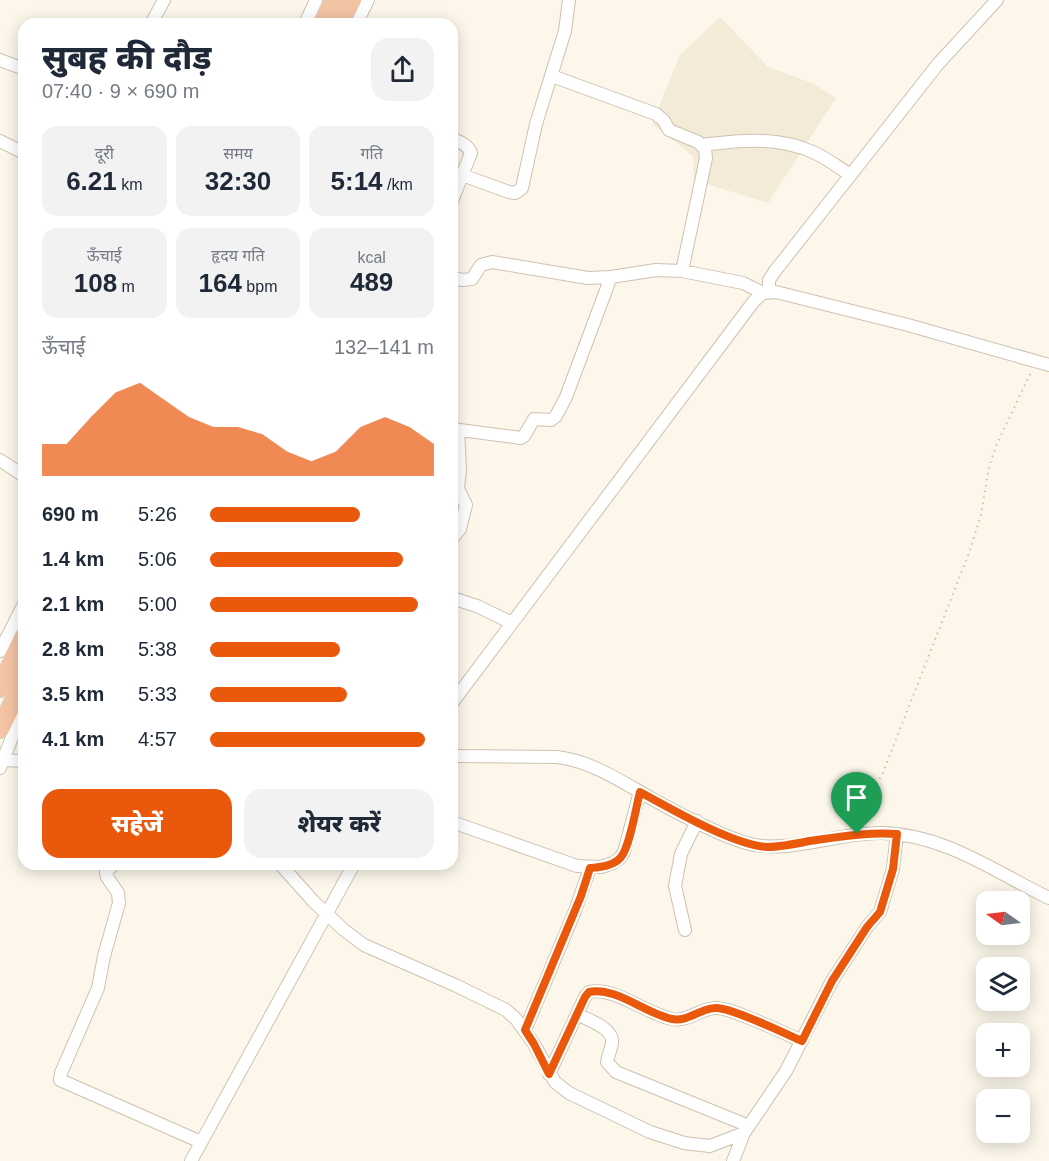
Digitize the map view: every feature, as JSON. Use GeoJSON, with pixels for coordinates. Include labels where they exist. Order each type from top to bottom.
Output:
{"type":"FeatureCollection","features":[{"type":"Feature","properties":{"kind":"highway"},"geometry":{"type":"LineString","coordinates":[[325,18],[334,0]]}},
{"type":"Feature","properties":{"kind":"highway"},"geometry":{"type":"LineString","coordinates":[[343,18],[352,0]]}},
{"type":"Feature","properties":{"kind":"highway"},"geometry":{"type":"LineString","coordinates":[[0,688],[18,649]]}},
{"type":"Feature","properties":{"kind":"highway"},"geometry":{"type":"LineString","coordinates":[[0,729],[18,692]]}},
{"type":"Feature","properties":{"kind":"street"},"geometry":{"type":"LineString","coordinates":[[154,18],[164,0]]}},
{"type":"Feature","properties":{"kind":"street"},"geometry":{"type":"LineString","coordinates":[[308,18],[316,0]]}},
{"type":"Feature","properties":{"kind":"street"},"geometry":{"type":"LineString","coordinates":[[359,18],[368,0]]}},
{"type":"Feature","properties":{"kind":"street"},"geometry":{"type":"LineString","coordinates":[[462,176],[509,192],[519,192],[524,182],[536,124],[565,31],[569,0]]}},
{"type":"Feature","properties":{"kind":"street"},"geometry":{"type":"LineString","coordinates":[[458,695],[510,622],[754,301],[846,171],[938,64],[997,0]]}},
{"type":"Feature","properties":{"kind":"street"},"geometry":{"type":"LineString","coordinates":[[0,60],[18,67]]}},
{"type":"Feature","properties":{"kind":"street"},"geometry":{"type":"LineString","coordinates":[[552,76],[656,114],[669,130],[705,149],[706,158],[682,271]]}},
{"type":"Feature","properties":{"kind":"street"},"geometry":{"type":"LineString","coordinates":[[701,145],[742,140],[781,142],[807,149],[846,171]]}},
{"type":"Feature","properties":{"kind":"street"},"geometry":{"type":"LineString","coordinates":[[0,141],[18,150]]}},
{"type":"Feature","properties":{"kind":"street"},"geometry":{"type":"LineString","coordinates":[[458,141],[469,148],[471,153],[458,186]]}},
{"type":"Feature","properties":{"kind":"street"},"geometry":{"type":"LineString","coordinates":[[458,279],[472,279],[481,266],[492,262],[582,277],[611,277],[656,270],[682,271],[878,317],[1049,365]]}},
{"type":"Feature","properties":{"kind":"street"},"geometry":{"type":"LineString","coordinates":[[458,429],[521,438],[534,419],[551,420],[556,416],[566,397],[611,277]]}},
{"type":"Feature","properties":{"kind":"street"},"geometry":{"type":"LineString","coordinates":[[458,453],[460,469],[458,489],[466,505],[458,532]]}},
{"type":"Feature","properties":{"kind":"street"},"geometry":{"type":"LineString","coordinates":[[0,460],[18,472]]}},
{"type":"Feature","properties":{"kind":"street"},"geometry":{"type":"LineString","coordinates":[[458,600],[496,614],[510,622]]}},
{"type":"Feature","properties":{"kind":"street"},"geometry":{"type":"LineString","coordinates":[[0,651],[18,616]]}},
{"type":"Feature","properties":{"kind":"street"},"geometry":{"type":"LineString","coordinates":[[18,723],[2,764],[18,762]]}},
{"type":"Feature","properties":{"kind":"street"},"geometry":{"type":"LineString","coordinates":[[458,756],[565,758],[602,772],[746,844],[770,847],[857,834],[897,834],[959,851],[1049,898]]}},
{"type":"Feature","properties":{"kind":"street"},"geometry":{"type":"LineString","coordinates":[[458,824],[578,866],[590,868],[613,863],[620,858],[628,840],[640,792]]}},
{"type":"Feature","properties":{"kind":"street"},"geometry":{"type":"LineString","coordinates":[[685,930],[675,886],[681,854],[697,821]]}},
{"type":"Feature","properties":{"kind":"street"},"geometry":{"type":"LineString","coordinates":[[733,1161],[746,1130],[786,1071],[832,981],[867,927],[880,912],[893,869],[897,834]]}},
{"type":"Feature","properties":{"kind":"street"},"geometry":{"type":"LineString","coordinates":[[525,1030],[581,896],[590,868]]}},
{"type":"Feature","properties":{"kind":"street"},"geometry":{"type":"LineString","coordinates":[[108,870],[107,877],[120,897],[117,911],[104,956],[98,988],[60,1080],[196,1139]]}},
{"type":"Feature","properties":{"kind":"street"},"geometry":{"type":"LineString","coordinates":[[285,870],[314,902],[364,945],[506,1010],[525,1030],[549,1074],[561,1087],[575,1096],[650,1132],[684,1143],[710,1146],[746,1130]]}},
{"type":"Feature","properties":{"kind":"street"},"geometry":{"type":"LineString","coordinates":[[191,1161],[196,1139],[350,870]]}},
{"type":"Feature","properties":{"kind":"street"},"geometry":{"type":"LineString","coordinates":[[549,1074],[589,992],[596,990],[614,995],[671,1019],[691,1017],[710,1009],[726,1009],[802,1041]]}},
{"type":"Feature","properties":{"kind":"street"},"geometry":{"type":"LineString","coordinates":[[578,1014],[602,1027],[611,1036],[607,1062],[610,1068],[746,1130]]}},
{"type":"Feature","properties":{"kind":"path"},"geometry":{"type":"LineString","coordinates":[[857,834],[969,553],[981,515],[988,474],[996,446],[1036,362]]}},
{"type":"Feature","properties":{"kind":"shaded area"},"geometry":{"type":"Polygon","coordinates":[[[720,17],[768,67],[812,83],[836,98],[768,203],[694,180],[693,156],[652,124],[680,55],[720,17]]]}},
{"type":"Feature","properties":{"kind":"route"},"geometry":{"type":"LineString","coordinates":[[640,792],[746,844],[756,846],[783,846],[857,834],[897,834],[889,886],[880,912],[867,927],[832,981],[802,1041],[726,1009],[710,1009],[691,1017],[671,1019],[614,995],[596,990],[589,992],[585,997],[549,1074],[525,1030],[581,896],[590,868],[613,863],[624,852],[640,792]]}}]}
